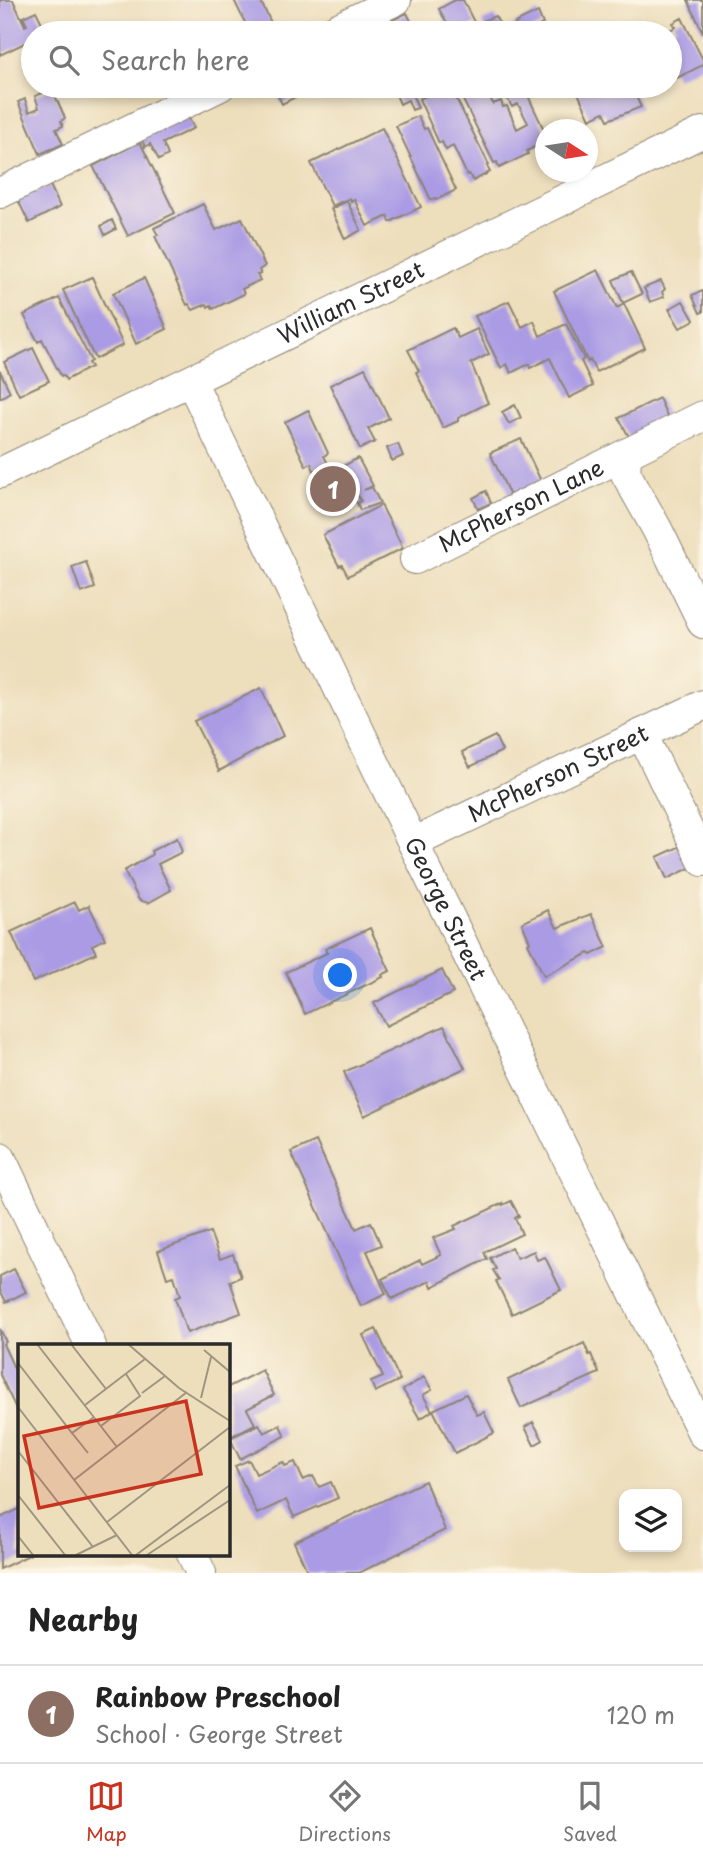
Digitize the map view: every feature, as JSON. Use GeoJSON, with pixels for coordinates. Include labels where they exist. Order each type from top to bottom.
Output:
{"type":"FeatureCollection","features":[{"type":"Feature","properties":{"kind":"street"},"geometry":{"type":"LineString","coordinates":[[353,21],[396,0]]}},
{"type":"Feature","properties":{"kind":"street"},"geometry":{"type":"LineString","coordinates":[[0,193],[195,98]]}},
{"type":"Feature","properties":{"kind":"street","name":"William Street"},"geometry":{"type":"LineString","coordinates":[[0,473],[703,132]]}},
{"type":"Feature","properties":{"kind":"street","name":"George Street"},"geometry":{"type":"LineString","coordinates":[[191,381],[413,843],[703,1434]]}},
{"type":"Feature","properties":{"kind":"street","name":"McPherson Lane"},"geometry":{"type":"LineString","coordinates":[[415,559],[703,416]]}},
{"type":"Feature","properties":{"kind":"street","name":"McPherson Lane"},"geometry":{"type":"LineString","coordinates":[[630,452],[626,459],[626,474],[657,528],[703,623]]}},
{"type":"Feature","properties":{"kind":"street","name":"McPherson Street"},"geometry":{"type":"LineString","coordinates":[[413,843],[703,705]]}},
{"type":"Feature","properties":{"kind":"street"},"geometry":{"type":"LineString","coordinates":[[642,734],[703,861]]}},
{"type":"Feature","properties":{"kind":"street"},"geometry":{"type":"LineString","coordinates":[[0,1157],[90,1344]]}},
{"type":"Feature","properties":{"kind":"street"},"geometry":{"type":"LineString","coordinates":[[193,1556],[201,1573]]}},
{"type":"Feature","properties":{"kind":"building"},"geometry":{"type":"Polygon","coordinates":[[[0,0],[13,0],[23,21],[21,45],[0,55],[0,0]]]}},
{"type":"Feature","properties":{"kind":"building"},"geometry":{"type":"Polygon","coordinates":[[[234,0],[260,0],[270,21],[244,21],[234,0]]]}},
{"type":"Feature","properties":{"kind":"building"},"geometry":{"type":"Polygon","coordinates":[[[455,0],[463,0],[474,21],[446,21],[439,9],[455,0]]]}},
{"type":"Feature","properties":{"kind":"building"},"geometry":{"type":"Polygon","coordinates":[[[688,0],[703,0],[703,33],[688,0]]]}},
{"type":"Feature","properties":{"kind":"building"},"geometry":{"type":"Polygon","coordinates":[[[36,11],[41,21],[25,21],[23,17],[36,11]]]}},
{"type":"Feature","properties":{"kind":"building"},"geometry":{"type":"Polygon","coordinates":[[[538,12],[542,21],[519,21],[538,12]]]}},
{"type":"Feature","properties":{"kind":"building"},"geometry":{"type":"Polygon","coordinates":[[[407,13],[411,21],[390,21],[407,13]]]}},
{"type":"Feature","properties":{"kind":"building"},"geometry":{"type":"Polygon","coordinates":[[[495,16],[498,21],[482,21],[495,16]]]}},
{"type":"Feature","properties":{"kind":"building"},"geometry":{"type":"Polygon","coordinates":[[[682,18],[703,60],[703,65],[682,76],[682,21],[677,21],[682,18]]]}},
{"type":"Feature","properties":{"kind":"building"},"geometry":{"type":"Polygon","coordinates":[[[36,98],[56,98],[65,118],[61,121],[63,126],[56,129],[63,144],[40,154],[18,102],[25,99],[29,112],[39,108],[36,98]]]}},
{"type":"Feature","properties":{"kind":"building"},"geometry":{"type":"Polygon","coordinates":[[[279,98],[294,98],[282,104],[279,98]]]}},
{"type":"Feature","properties":{"kind":"building"},"geometry":{"type":"Polygon","coordinates":[[[397,98],[414,98],[418,108],[412,110],[408,100],[400,104],[397,98]]]}},
{"type":"Feature","properties":{"kind":"building"},"geometry":{"type":"Polygon","coordinates":[[[456,98],[490,172],[473,181],[469,174],[467,175],[453,146],[446,150],[442,142],[439,143],[419,99],[456,98]]]}},
{"type":"Feature","properties":{"kind":"building"},"geometry":{"type":"Polygon","coordinates":[[[462,98],[490,98],[493,104],[501,101],[503,107],[507,106],[517,129],[528,123],[518,104],[512,107],[507,98],[529,98],[539,119],[535,119],[535,147],[527,151],[528,154],[499,168],[497,162],[494,163],[462,98]]]}},
{"type":"Feature","properties":{"kind":"building"},"geometry":{"type":"Polygon","coordinates":[[[580,98],[637,98],[641,107],[608,120],[604,112],[590,119],[580,98]]]}},
{"type":"Feature","properties":{"kind":"building"},"geometry":{"type":"Polygon","coordinates":[[[187,115],[194,128],[163,143],[168,155],[159,160],[150,144],[145,147],[142,139],[187,115]]]}},
{"type":"Feature","properties":{"kind":"building"},"geometry":{"type":"Polygon","coordinates":[[[418,116],[424,129],[427,128],[456,190],[436,200],[431,200],[396,126],[418,116]]]}},
{"type":"Feature","properties":{"kind":"building"},"geometry":{"type":"Polygon","coordinates":[[[382,128],[421,207],[390,222],[388,216],[367,226],[354,199],[351,201],[350,198],[332,206],[311,163],[382,128]]]}},
{"type":"Feature","properties":{"kind":"building"},"geometry":{"type":"Polygon","coordinates":[[[140,142],[175,213],[128,236],[93,166],[140,142]]]}},
{"type":"Feature","properties":{"kind":"building"},"geometry":{"type":"Polygon","coordinates":[[[50,185],[60,207],[29,223],[18,200],[50,185]]]}},
{"type":"Feature","properties":{"kind":"building"},"geometry":{"type":"Polygon","coordinates":[[[347,201],[361,230],[345,239],[331,209],[347,201]]]}},
{"type":"Feature","properties":{"kind":"building"},"geometry":{"type":"Polygon","coordinates":[[[203,204],[216,230],[242,218],[265,266],[259,270],[261,274],[257,275],[260,280],[242,289],[244,294],[213,309],[207,304],[193,310],[187,305],[155,236],[158,235],[154,228],[203,204]]]}},
{"type":"Feature","properties":{"kind":"building"},"geometry":{"type":"Polygon","coordinates":[[[112,220],[116,229],[105,235],[101,226],[112,220]]]}},
{"type":"Feature","properties":{"kind":"building"},"geometry":{"type":"Polygon","coordinates":[[[598,270],[617,308],[624,304],[645,348],[596,372],[590,360],[588,362],[554,291],[598,270]]]}},
{"type":"Feature","properties":{"kind":"building"},"geometry":{"type":"Polygon","coordinates":[[[631,272],[642,294],[623,303],[613,280],[631,272]]]}},
{"type":"Feature","properties":{"kind":"building"},"geometry":{"type":"Polygon","coordinates":[[[92,277],[123,345],[95,359],[63,290],[92,277]]]}},
{"type":"Feature","properties":{"kind":"building"},"geometry":{"type":"Polygon","coordinates":[[[144,278],[167,329],[136,344],[113,293],[144,278]]]}},
{"type":"Feature","properties":{"kind":"building"},"geometry":{"type":"Polygon","coordinates":[[[661,281],[665,289],[662,292],[664,297],[650,302],[644,288],[661,281]]]}},
{"type":"Feature","properties":{"kind":"building"},"geometry":{"type":"Polygon","coordinates":[[[703,291],[703,312],[700,313],[692,295],[703,291]]]}},
{"type":"Feature","properties":{"kind":"building"},"geometry":{"type":"Polygon","coordinates":[[[59,298],[91,361],[88,363],[91,367],[66,380],[61,376],[42,339],[38,342],[24,315],[59,298]]]}},
{"type":"Feature","properties":{"kind":"building"},"geometry":{"type":"Polygon","coordinates":[[[509,301],[522,327],[534,321],[540,336],[566,324],[584,359],[581,361],[593,386],[569,398],[550,358],[530,368],[529,364],[511,373],[507,364],[501,368],[475,316],[509,301]]]}},
{"type":"Feature","properties":{"kind":"building"},"geometry":{"type":"Polygon","coordinates":[[[683,301],[694,320],[680,328],[669,309],[683,301]]]}},
{"type":"Feature","properties":{"kind":"building"},"geometry":{"type":"Polygon","coordinates":[[[453,328],[458,338],[477,329],[489,354],[471,363],[488,403],[443,428],[408,350],[453,328]]]}},
{"type":"Feature","properties":{"kind":"building"},"geometry":{"type":"Polygon","coordinates":[[[33,348],[49,381],[19,395],[4,362],[33,348]]]}},
{"type":"Feature","properties":{"kind":"building"},"geometry":{"type":"Polygon","coordinates":[[[365,368],[389,418],[368,429],[375,442],[360,449],[330,385],[365,368]]]}},
{"type":"Feature","properties":{"kind":"building"},"geometry":{"type":"Polygon","coordinates":[[[0,371],[10,392],[0,398],[0,371]]]}},
{"type":"Feature","properties":{"kind":"building"},"geometry":{"type":"Polygon","coordinates":[[[659,398],[669,420],[630,439],[619,418],[659,398]]]}},
{"type":"Feature","properties":{"kind":"building"},"geometry":{"type":"Polygon","coordinates":[[[515,405],[521,418],[509,424],[502,412],[515,405]]]}},
{"type":"Feature","properties":{"kind":"building"},"geometry":{"type":"Polygon","coordinates":[[[308,410],[328,453],[324,456],[328,464],[314,471],[311,463],[306,466],[285,422],[308,410]]]}},
{"type":"Feature","properties":{"kind":"building"},"geometry":{"type":"Polygon","coordinates":[[[521,439],[542,483],[511,498],[490,453],[521,439]]]}},
{"type":"Feature","properties":{"kind":"building"},"geometry":{"type":"Polygon","coordinates":[[[398,444],[403,456],[392,461],[387,448],[398,444]]]}},
{"type":"Feature","properties":{"kind":"building"},"geometry":{"type":"Polygon","coordinates":[[[358,458],[373,486],[364,490],[372,487],[380,503],[360,510],[357,503],[361,501],[357,494],[338,504],[323,477],[358,458]]]}},
{"type":"Feature","properties":{"kind":"building"},"geometry":{"type":"Polygon","coordinates":[[[486,491],[491,503],[478,509],[473,498],[486,491]]]}},
{"type":"Feature","properties":{"kind":"building"},"geometry":{"type":"Polygon","coordinates":[[[381,505],[403,548],[348,576],[342,565],[339,566],[323,535],[381,505]]]}},
{"type":"Feature","properties":{"kind":"building"},"geometry":{"type":"Polygon","coordinates":[[[86,562],[95,588],[81,593],[72,567],[86,562]]]}},
{"type":"Feature","properties":{"kind":"building"},"geometry":{"type":"Polygon","coordinates":[[[261,688],[283,736],[219,771],[194,721],[261,688]]]}},
{"type":"Feature","properties":{"kind":"building"},"geometry":{"type":"Polygon","coordinates":[[[495,736],[502,751],[470,767],[462,752],[495,736]]]}},
{"type":"Feature","properties":{"kind":"building"},"geometry":{"type":"Polygon","coordinates":[[[177,838],[182,852],[158,864],[171,890],[148,903],[139,900],[124,871],[150,856],[151,851],[177,838]]]}},
{"type":"Feature","properties":{"kind":"building"},"geometry":{"type":"Polygon","coordinates":[[[683,845],[692,867],[667,879],[657,857],[683,845]]]}},
{"type":"Feature","properties":{"kind":"building"},"geometry":{"type":"Polygon","coordinates":[[[75,902],[79,910],[89,905],[105,939],[92,945],[96,953],[33,982],[11,932],[75,902]]]}},
{"type":"Feature","properties":{"kind":"building"},"geometry":{"type":"Polygon","coordinates":[[[548,910],[557,928],[591,914],[607,947],[544,976],[528,943],[530,942],[522,923],[548,910]]]}},
{"type":"Feature","properties":{"kind":"building"},"geometry":{"type":"Polygon","coordinates":[[[370,928],[390,971],[382,975],[383,977],[305,1014],[286,972],[327,953],[325,949],[370,928]]]}},
{"type":"Feature","properties":{"kind":"building"},"geometry":{"type":"Polygon","coordinates":[[[442,970],[453,993],[386,1026],[374,1003],[442,970]]]}},
{"type":"Feature","properties":{"kind":"building"},"geometry":{"type":"Polygon","coordinates":[[[444,1026],[465,1068],[364,1116],[344,1072],[444,1026]]]}},
{"type":"Feature","properties":{"kind":"building"},"geometry":{"type":"Polygon","coordinates":[[[316,1141],[356,1229],[371,1222],[381,1245],[367,1251],[386,1294],[361,1306],[291,1152],[316,1141]]]}},
{"type":"Feature","properties":{"kind":"building"},"geometry":{"type":"Polygon","coordinates":[[[511,1201],[519,1216],[515,1218],[522,1234],[484,1252],[487,1259],[432,1287],[430,1281],[392,1299],[382,1279],[420,1260],[422,1264],[441,1255],[433,1238],[511,1201]]]}},
{"type":"Feature","properties":{"kind":"building"},"geometry":{"type":"Polygon","coordinates":[[[210,1232],[220,1259],[233,1254],[241,1277],[230,1281],[241,1313],[187,1333],[175,1298],[180,1296],[174,1276],[167,1278],[158,1251],[210,1232]]]}},
{"type":"Feature","properties":{"kind":"building"},"geometry":{"type":"Polygon","coordinates":[[[511,1247],[517,1258],[534,1251],[537,1260],[545,1257],[561,1290],[512,1314],[496,1281],[499,1280],[490,1258],[511,1247]]]}},
{"type":"Feature","properties":{"kind":"building"},"geometry":{"type":"Polygon","coordinates":[[[14,1269],[26,1292],[6,1302],[0,1290],[0,1276],[14,1269]]]}},
{"type":"Feature","properties":{"kind":"building"},"geometry":{"type":"Polygon","coordinates":[[[0,1329],[6,1342],[3,1344],[18,1377],[18,1413],[0,1375],[0,1329]]]}},
{"type":"Feature","properties":{"kind":"building"},"geometry":{"type":"Polygon","coordinates":[[[376,1329],[400,1380],[375,1392],[371,1382],[383,1377],[363,1335],[376,1329]]]}},
{"type":"Feature","properties":{"kind":"building"},"geometry":{"type":"Polygon","coordinates":[[[584,1343],[599,1373],[521,1408],[508,1380],[584,1343]]]}},
{"type":"Feature","properties":{"kind":"building"},"geometry":{"type":"Polygon","coordinates":[[[262,1370],[274,1395],[247,1409],[255,1424],[230,1437],[229,1434],[229,1386],[262,1370]]]}},
{"type":"Feature","properties":{"kind":"building"},"geometry":{"type":"Polygon","coordinates":[[[424,1377],[432,1390],[423,1395],[432,1411],[420,1419],[403,1390],[424,1377]]]}},
{"type":"Feature","properties":{"kind":"building"},"geometry":{"type":"Polygon","coordinates":[[[466,1394],[477,1415],[484,1412],[494,1433],[455,1453],[433,1410],[466,1394]]]}},
{"type":"Feature","properties":{"kind":"building"},"geometry":{"type":"Polygon","coordinates":[[[533,1422],[543,1440],[534,1445],[525,1427],[533,1422]]]}},
{"type":"Feature","properties":{"kind":"building"},"geometry":{"type":"Polygon","coordinates":[[[259,1424],[264,1433],[280,1425],[285,1436],[240,1459],[230,1438],[259,1424]]]}},
{"type":"Feature","properties":{"kind":"building"},"geometry":{"type":"Polygon","coordinates":[[[249,1460],[256,1474],[283,1462],[285,1466],[295,1462],[303,1480],[313,1476],[319,1487],[331,1482],[338,1498],[294,1517],[286,1500],[257,1514],[235,1466],[249,1460]]]}},
{"type":"Feature","properties":{"kind":"building"},"geometry":{"type":"Polygon","coordinates":[[[425,1481],[445,1530],[359,1573],[308,1573],[294,1542],[425,1481]]]}},
{"type":"Feature","properties":{"kind":"building"},"geometry":{"type":"Polygon","coordinates":[[[18,1509],[18,1556],[27,1556],[0,1569],[0,1518],[18,1509]]]}},
{"type":"Feature","properties":{"kind":"place","name":"Rainbow Preschool"},"geometry":{"type":"Point","coordinates":[333,489]}}]}
